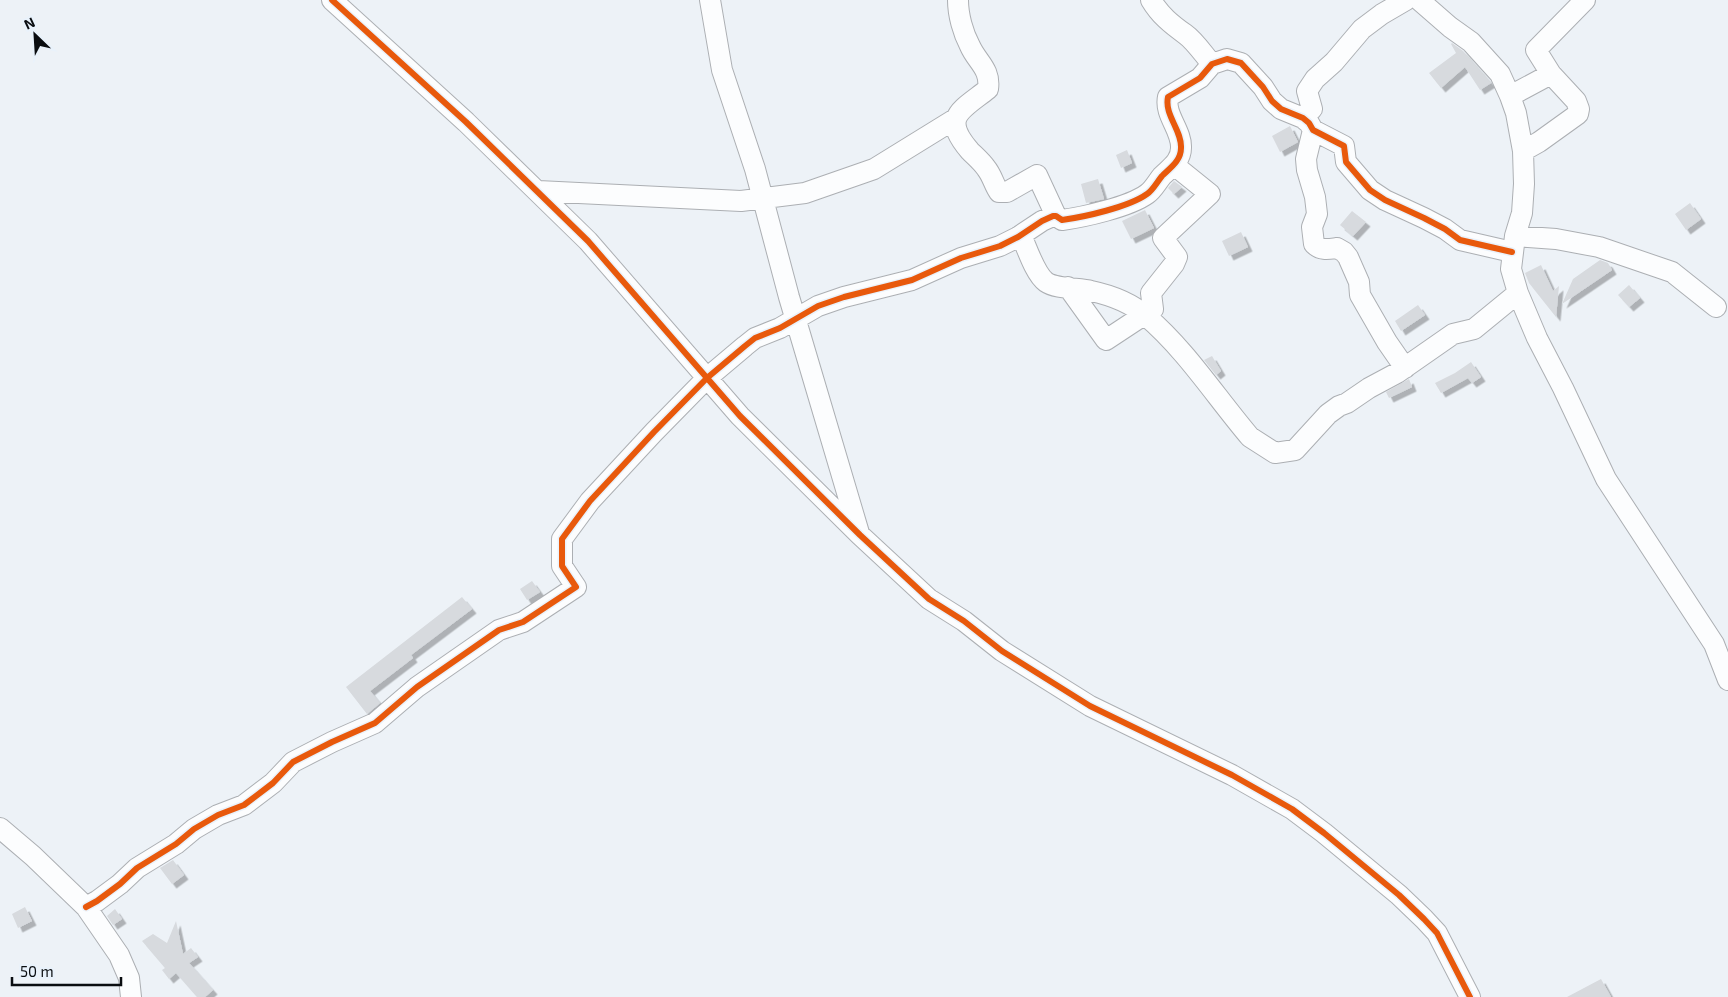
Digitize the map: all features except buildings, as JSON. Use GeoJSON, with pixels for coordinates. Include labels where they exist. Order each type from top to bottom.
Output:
{"type":"FeatureCollection","features":[{"type":"Feature","properties":{"kind":"street"},"geometry":{"type":"LineString","coordinates":[[332,0],[538,190],[588,241],[740,416],[860,535],[929,599],[964,621],[1002,651],[1090,706],[1232,775],[1292,809],[1399,895],[1437,933],[1470,997]]}},
{"type":"Feature","properties":{"kind":"street"},"geometry":{"type":"LineString","coordinates":[[710,0],[722,70],[755,169],[795,319],[860,535]]}},
{"type":"Feature","properties":{"kind":"street"},"geometry":{"type":"LineString","coordinates":[[538,190],[741,201],[805,193],[874,169],[955,119],[965,107],[988,89],[987,72],[971,49],[965,36],[958,0]]}},
{"type":"Feature","properties":{"kind":"street"},"geometry":{"type":"LineString","coordinates":[[1151,0],[1169,23],[1186,34],[1212,64]]}},
{"type":"Feature","properties":{"kind":"street"},"geometry":{"type":"LineString","coordinates":[[1406,0],[1382,14],[1362,29],[1334,62],[1315,78],[1307,90],[1312,110],[1308,124],[1306,159],[1317,214],[1312,227],[1314,244],[1327,250],[1338,248],[1344,252],[1359,282],[1360,295],[1387,342],[1406,368]]}},
{"type":"Feature","properties":{"kind":"street"},"geometry":{"type":"LineString","coordinates":[[1419,0],[1450,27],[1471,42],[1500,74],[1510,96],[1516,113],[1524,151],[1522,213],[1514,244],[1511,269],[1518,293],[1537,338],[1606,479],[1714,644],[1728,680]]}},
{"type":"Feature","properties":{"kind":"street"},"geometry":{"type":"LineString","coordinates":[[1524,151],[1578,114],[1579,109],[1576,101],[1551,74],[1536,50],[1585,0]]}},
{"type":"Feature","properties":{"kind":"street"},"geometry":{"type":"LineString","coordinates":[[955,119],[954,126],[962,141],[986,168],[999,192],[1007,192],[1037,175],[1056,216],[1065,220],[1107,210],[1148,194],[1161,177],[1174,166],[1181,148],[1179,138],[1168,112],[1166,102],[1168,96],[1200,78],[1212,64],[1227,59],[1241,63],[1281,109],[1344,146],[1346,162],[1370,190],[1385,200],[1445,229],[1460,240],[1514,244],[1556,239],[1599,247],[1672,272],[1716,306]]}},
{"type":"Feature","properties":{"kind":"street"},"geometry":{"type":"LineString","coordinates":[[1510,96],[1551,74]]}},
{"type":"Feature","properties":{"kind":"street"},"geometry":{"type":"LineString","coordinates":[[1068,288],[1106,340],[1153,309],[1151,292],[1174,264],[1177,257],[1164,238],[1210,194],[1174,166]]}},
{"type":"Feature","properties":{"kind":"street"},"geometry":{"type":"LineString","coordinates":[[86,907],[120,884],[137,868],[176,844],[194,828],[218,815],[244,805],[273,783],[294,762],[374,723],[417,687],[498,630],[523,622],[576,587],[562,566],[562,539],[590,502],[654,432],[707,378],[755,338],[780,328],[818,306],[844,297],[912,280],[962,258],[1000,246],[1042,221],[1056,216]]}},
{"type":"Feature","properties":{"kind":"street"},"geometry":{"type":"LineString","coordinates":[[1021,235],[1030,257],[1045,281],[1050,284],[1090,291],[1115,298],[1144,315],[1190,362],[1250,438],[1274,454],[1295,450],[1328,414],[1338,406],[1406,368],[1454,334],[1474,329],[1518,293]]}},
{"type":"Feature","properties":{"kind":"street"},"geometry":{"type":"LineString","coordinates":[[0,828],[33,856],[86,907],[119,955],[129,978],[131,997]]}},
{"type":"Feature","properties":{"kind":"cycle path"},"geometry":{"type":"LineString","coordinates":[[332,0],[466,122],[588,241],[740,416],[860,535],[929,599],[964,621],[1002,651],[1090,706],[1232,775],[1292,809],[1399,895],[1424,919],[1437,933],[1470,997]]}},
{"type":"Feature","properties":{"kind":"cycle path"},"geometry":{"type":"LineString","coordinates":[[86,907],[120,884],[137,868],[176,844],[194,829],[218,815],[244,805],[273,783],[293,762],[375,723],[417,687],[499,630],[523,622],[576,587],[562,566],[562,539],[590,501],[654,432],[707,378],[755,338],[780,328],[818,306],[844,297],[912,280],[961,258],[1000,246],[1053,216],[1062,220],[1094,214],[1129,203],[1147,194],[1174,164],[1181,153],[1181,141],[1168,110],[1168,97],[1200,78],[1212,64],[1227,59],[1241,63],[1263,87],[1272,101],[1281,109],[1303,118],[1313,130],[1344,146],[1346,162],[1370,190],[1385,200],[1445,229],[1460,240],[1512,252]]}}]}
